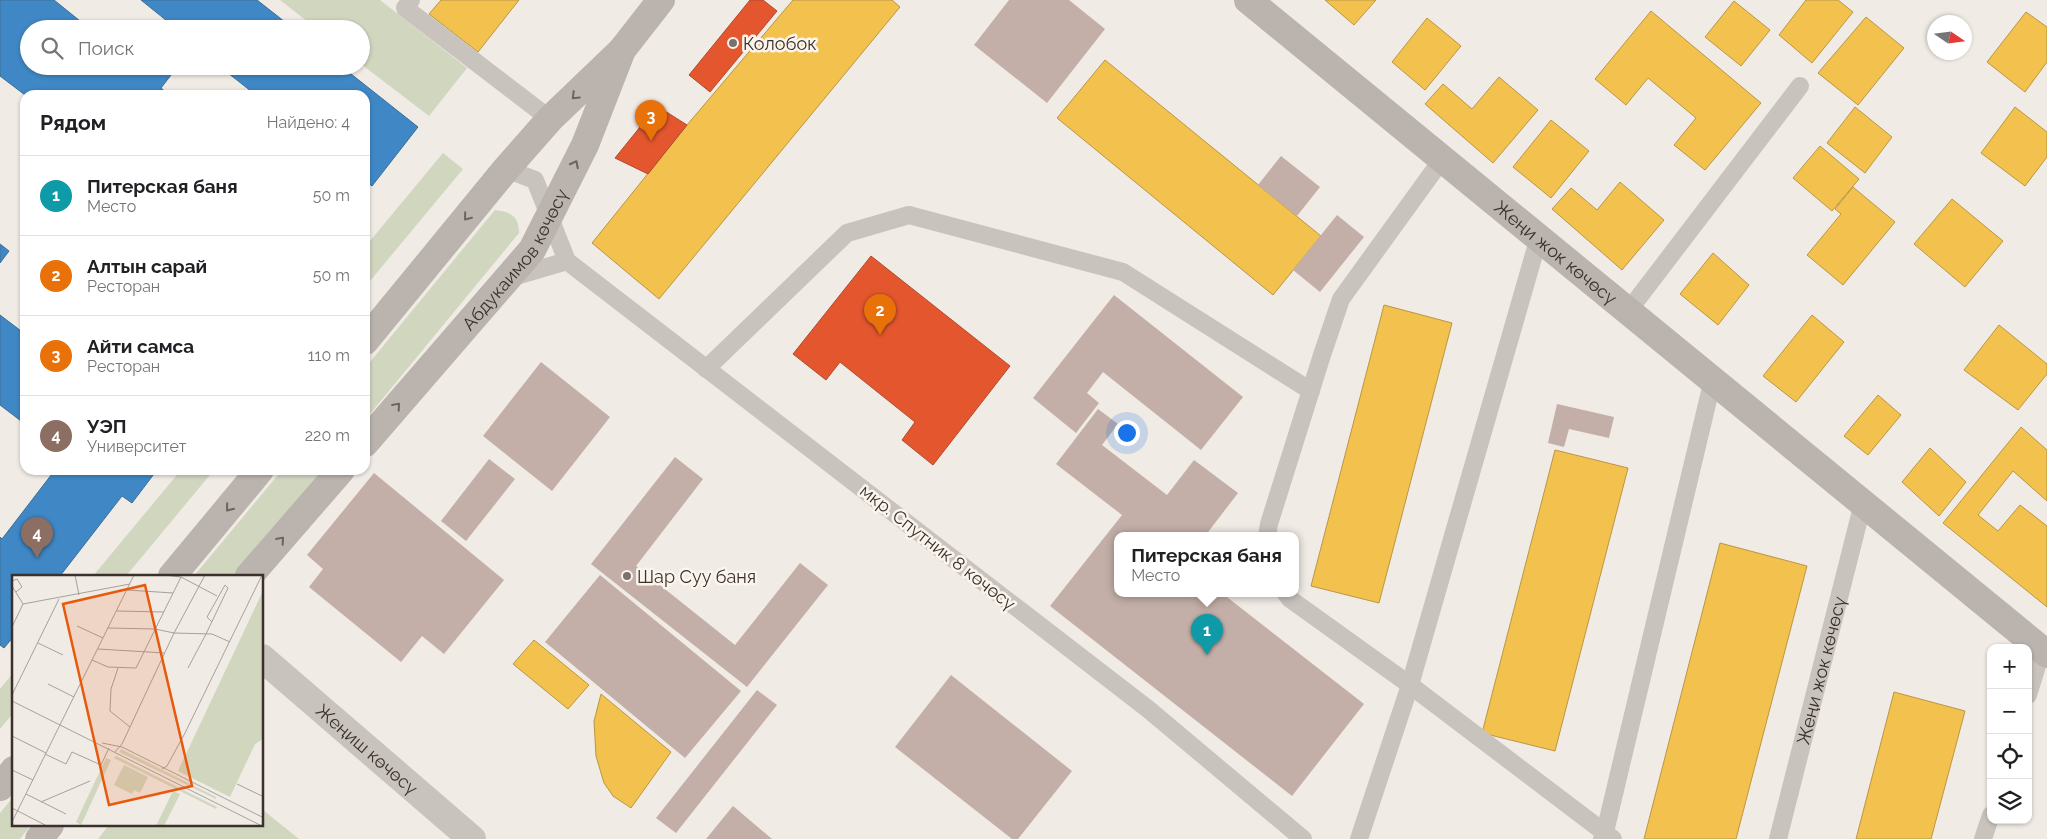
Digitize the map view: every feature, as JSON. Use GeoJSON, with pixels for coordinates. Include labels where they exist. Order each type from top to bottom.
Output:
{"type":"FeatureCollection","features":[{"type":"Feature","properties":{"kind":"main road","name":"Абдукаимов көчөсү"},"geometry":{"type":"LineString","coordinates":[[370,335],[506,169],[550,119],[622,50],[662,0]]}},
{"type":"Feature","properties":{"kind":"main road","name":"Жеңи жок көчөсү"},"geometry":{"type":"LineString","coordinates":[[1248,0],[1714,379],[2045,652]]}},
{"type":"Feature","properties":{"kind":"main road","name":"Абдукаимов көчөсү"},"geometry":{"type":"LineString","coordinates":[[370,437],[532,250],[585,144],[622,50]]}},
{"type":"Feature","properties":{"kind":"main road"},"geometry":{"type":"LineString","coordinates":[[173,575],[256,475]]}},
{"type":"Feature","properties":{"kind":"main road"},"geometry":{"type":"LineString","coordinates":[[250,575],[337,475]]}},
{"type":"Feature","properties":{"kind":"main road"},"geometry":{"type":"LineString","coordinates":[[0,787],[12,772]]}},
{"type":"Feature","properties":{"kind":"main road"},"geometry":{"type":"LineString","coordinates":[[39,839],[49,826]]}},
{"type":"Feature","properties":{"kind":"street","name":"Жеңиш көчөсү"},"geometry":{"type":"LineString","coordinates":[[264,660],[472,839]]}},
{"type":"Feature","properties":{"kind":"lane"},"geometry":{"type":"LineString","coordinates":[[411,0],[405,8],[550,119]]}},
{"type":"Feature","properties":{"kind":"lane"},"geometry":{"type":"LineString","coordinates":[[1629,310],[1800,86]]}},
{"type":"Feature","properties":{"kind":"lane"},"geometry":{"type":"LineString","coordinates":[[1268,532],[1341,299],[1443,158]]}},
{"type":"Feature","properties":{"kind":"lane"},"geometry":{"type":"LineString","coordinates":[[506,169],[535,180],[567,261],[508,278]]}},
{"type":"Feature","properties":{"kind":"lane"},"geometry":{"type":"LineString","coordinates":[[706,368],[847,233],[909,215],[1123,272],[1311,391]]}},
{"type":"Feature","properties":{"kind":"lane"},"geometry":{"type":"LineString","coordinates":[[1360,839],[1410,685],[1539,236]]}},
{"type":"Feature","properties":{"kind":"lane","name":"мкр. Спутник 8 көчөсү"},"geometry":{"type":"LineString","coordinates":[[567,261],[1148,709],[1303,839]]}},
{"type":"Feature","properties":{"kind":"lane"},"geometry":{"type":"LineString","coordinates":[[1288,597],[1410,685],[1606,837],[1714,379]]}},
{"type":"Feature","properties":{"kind":"lane","name":"Жеңи жок көчөсү"},"geometry":{"type":"LineString","coordinates":[[1778,839],[1863,503]]}},
{"type":"Feature","properties":{"kind":"lane","name":"Жеңи жок көчөсү"},"geometry":{"type":"LineString","coordinates":[[2030,689],[2045,652]]}},
{"type":"Feature","properties":{"kind":"lane"},"geometry":{"type":"LineString","coordinates":[[1983,839],[1988,824]]}},
{"type":"Feature","properties":{"kind":"green space"},"geometry":{"type":"Polygon","coordinates":[[[280,0],[380,0],[467,68],[429,116],[370,71],[370,20],[306,20],[280,0]]]}},
{"type":"Feature","properties":{"kind":"green space"},"geometry":{"type":"Polygon","coordinates":[[[443,153],[463,169],[370,281],[370,241],[443,153]]]}},
{"type":"Feature","properties":{"kind":"green space"},"geometry":{"type":"Polygon","coordinates":[[[495,210],[506,212],[516,219],[519,233],[370,414],[370,362],[495,210]]]}},
{"type":"Feature","properties":{"kind":"green space"},"geometry":{"type":"Polygon","coordinates":[[[177,475],[210,475],[127,575],[94,575],[177,475]]]}},
{"type":"Feature","properties":{"kind":"green space"},"geometry":{"type":"Polygon","coordinates":[[[278,475],[320,475],[237,575],[195,575],[278,475]]]}},
{"type":"Feature","properties":{"kind":"green space"},"geometry":{"type":"Polygon","coordinates":[[[12,674],[12,714],[0,729],[0,689],[12,674]]]}},
{"type":"Feature","properties":{"kind":"green space"},"geometry":{"type":"Polygon","coordinates":[[[12,798],[12,826],[30,826],[20,839],[0,839],[0,813],[12,798]]]}},
{"type":"Feature","properties":{"kind":"green space"},"geometry":{"type":"Polygon","coordinates":[[[264,811],[299,839],[98,839],[108,826],[264,826],[264,811]]]}},
{"type":"Feature","properties":{"kind":"building: Жильё"},"geometry":{"type":"Polygon","coordinates":[[[441,0],[519,0],[478,52],[429,14],[441,0]]]}},
{"type":"Feature","properties":{"kind":"building: Жильё"},"geometry":{"type":"Polygon","coordinates":[[[793,0],[892,0],[900,7],[659,299],[592,243],[687,125],[793,0]]]}},
{"type":"Feature","properties":{"kind":"building: Жильё"},"geometry":{"type":"Polygon","coordinates":[[[1325,0],[1376,0],[1354,25],[1325,0]]]}},
{"type":"Feature","properties":{"kind":"building: Жильё"},"geometry":{"type":"Polygon","coordinates":[[[1806,0],[1838,0],[1853,12],[1812,63],[1779,35],[1806,0]]]}},
{"type":"Feature","properties":{"kind":"building: Жильё"},"geometry":{"type":"Polygon","coordinates":[[[1734,1],[1770,30],[1741,66],[1705,37],[1734,1]]]}},
{"type":"Feature","properties":{"kind":"building: Жильё"},"geometry":{"type":"Polygon","coordinates":[[[1651,11],[1761,103],[1705,170],[1674,145],[1696,118],[1648,78],[1626,105],[1595,79],[1651,11]]]}},
{"type":"Feature","properties":{"kind":"building: Жильё"},"geometry":{"type":"Polygon","coordinates":[[[2026,12],[2047,27],[2047,62],[2025,92],[1987,62],[2026,12]]]}},
{"type":"Feature","properties":{"kind":"building: Жильё"},"geometry":{"type":"Polygon","coordinates":[[[1866,17],[1904,48],[1858,105],[1818,73],[1866,17]]]}},
{"type":"Feature","properties":{"kind":"building: Жильё"},"geometry":{"type":"Polygon","coordinates":[[[1427,18],[1461,46],[1425,90],[1392,62],[1427,18]]]}},
{"type":"Feature","properties":{"kind":"building: Жильё"},"geometry":{"type":"Polygon","coordinates":[[[1105,60],[1321,236],[1273,295],[1057,118],[1105,60]]]}},
{"type":"Feature","properties":{"kind":"building: Жильё"},"geometry":{"type":"Polygon","coordinates":[[[1499,77],[1538,110],[1493,163],[1425,104],[1443,84],[1472,109],[1499,77]]]}},
{"type":"Feature","properties":{"kind":"building: Жильё"},"geometry":{"type":"Polygon","coordinates":[[[1855,107],[1892,137],[1865,173],[1827,143],[1855,107]]]}},
{"type":"Feature","properties":{"kind":"building: Жильё"},"geometry":{"type":"Polygon","coordinates":[[[2015,107],[2047,132],[2047,157],[2025,186],[1981,153],[2015,107]]]}},
{"type":"Feature","properties":{"kind":"building: Жильё"},"geometry":{"type":"Polygon","coordinates":[[[1551,120],[1589,151],[1551,198],[1513,167],[1551,120]]]}},
{"type":"Feature","properties":{"kind":"building: Жильё"},"geometry":{"type":"Polygon","coordinates":[[[1820,146],[1859,179],[1832,211],[1793,178],[1820,146]]]}},
{"type":"Feature","properties":{"kind":"building: Жильё"},"geometry":{"type":"Polygon","coordinates":[[[1620,182],[1664,220],[1622,270],[1552,209],[1571,188],[1597,210],[1620,182]]]}},
{"type":"Feature","properties":{"kind":"building: Жильё"},"geometry":{"type":"Polygon","coordinates":[[[1853,187],[1895,222],[1843,285],[1807,255],[1841,214],[1835,209],[1853,187]]]}},
{"type":"Feature","properties":{"kind":"building: Жильё"},"geometry":{"type":"Polygon","coordinates":[[[1952,199],[2003,241],[1965,287],[1914,244],[1952,199]]]}},
{"type":"Feature","properties":{"kind":"building: Жильё"},"geometry":{"type":"Polygon","coordinates":[[[1713,253],[1749,285],[1718,325],[1680,294],[1713,253]]]}},
{"type":"Feature","properties":{"kind":"building: Жильё"},"geometry":{"type":"Polygon","coordinates":[[[1384,305],[1452,323],[1379,603],[1311,586],[1384,305]]]}},
{"type":"Feature","properties":{"kind":"building: Жильё"},"geometry":{"type":"Polygon","coordinates":[[[1812,315],[1844,342],[1796,402],[1763,376],[1812,315]]]}},
{"type":"Feature","properties":{"kind":"building: Жильё"},"geometry":{"type":"Polygon","coordinates":[[[1999,325],[2047,364],[2047,374],[2018,410],[1964,370],[1999,325]]]}},
{"type":"Feature","properties":{"kind":"building: Жильё"},"geometry":{"type":"Polygon","coordinates":[[[1878,395],[1901,415],[1868,455],[1844,436],[1878,395]]]}},
{"type":"Feature","properties":{"kind":"building: Жильё"},"geometry":{"type":"Polygon","coordinates":[[[2021,427],[2047,450],[2047,501],[2013,471],[1978,515],[1998,531],[2020,505],[2047,526],[2047,607],[1943,523],[2021,427]]]}},
{"type":"Feature","properties":{"kind":"building: Жильё"},"geometry":{"type":"Polygon","coordinates":[[[1930,448],[1966,482],[1939,516],[1902,482],[1930,448]]]}},
{"type":"Feature","properties":{"kind":"building: Жильё"},"geometry":{"type":"Polygon","coordinates":[[[1555,450],[1628,468],[1555,751],[1482,733],[1555,450]]]}},
{"type":"Feature","properties":{"kind":"building: Жильё"},"geometry":{"type":"Polygon","coordinates":[[[1720,543],[1807,566],[1736,839],[1644,839],[1720,543]]]}},
{"type":"Feature","properties":{"kind":"building: Жильё"},"geometry":{"type":"Polygon","coordinates":[[[534,640],[589,685],[568,709],[513,664],[534,640]]]}},
{"type":"Feature","properties":{"kind":"building: Жильё"},"geometry":{"type":"Polygon","coordinates":[[[1894,692],[1965,711],[1931,839],[1856,839],[1894,692]]]}},
{"type":"Feature","properties":{"kind":"building: Жильё"},"geometry":{"type":"Polygon","coordinates":[[[601,694],[671,752],[631,808],[613,796],[604,783],[596,756],[594,721],[601,694]]]}},
{"type":"Feature","properties":{"kind":"building: Торговля","name":"Колобок"},"geometry":{"type":"Polygon","coordinates":[[[750,0],[763,0],[777,11],[710,92],[689,75],[750,0]]]}},
{"type":"Feature","properties":{"kind":"building: Торговля"},"geometry":{"type":"Polygon","coordinates":[[[657,106],[687,125],[648,174],[615,158],[657,106]]]}},
{"type":"Feature","properties":{"kind":"building: Торговля"},"geometry":{"type":"Polygon","coordinates":[[[871,256],[1010,366],[933,465],[902,440],[915,422],[840,362],[826,380],[793,354],[871,256]]]}},
{"type":"Feature","properties":{"kind":"building: Школы"},"geometry":{"type":"Polygon","coordinates":[[[0,0],[54,0],[79,20],[20,20],[20,75],[171,75],[161,88],[163,90],[20,91],[0,76],[0,0]]]}},
{"type":"Feature","properties":{"kind":"building: Школы"},"geometry":{"type":"Polygon","coordinates":[[[141,0],[257,0],[283,20],[166,20],[141,0]]]}},
{"type":"Feature","properties":{"kind":"building: Школы"},"geometry":{"type":"Polygon","coordinates":[[[230,75],[352,75],[418,127],[372,186],[370,185],[370,90],[250,90],[230,75]]]}},
{"type":"Feature","properties":{"kind":"building: Школы"},"geometry":{"type":"Polygon","coordinates":[[[0,244],[9,251],[0,263],[0,244]]]}},
{"type":"Feature","properties":{"kind":"building: Школы"},"geometry":{"type":"Polygon","coordinates":[[[0,315],[20,330],[20,420],[0,405],[0,315]]]}},
{"type":"Feature","properties":{"kind":"building: Школы"},"geometry":{"type":"Polygon","coordinates":[[[51,475],[153,475],[132,503],[122,496],[61,575],[12,575],[12,638],[4,648],[0,645],[0,537],[2,539],[51,475]]]}},
{"type":"Feature","properties":{"kind":"building: Прочее"},"geometry":{"type":"Polygon","coordinates":[[[1009,0],[1069,0],[1105,29],[1047,103],[974,45],[1009,0]]]}},
{"type":"Feature","properties":{"kind":"building: Прочее"},"geometry":{"type":"Polygon","coordinates":[[[1281,156],[1320,187],[1297,216],[1258,185],[1281,156]]]}},
{"type":"Feature","properties":{"kind":"building: Прочее"},"geometry":{"type":"Polygon","coordinates":[[[1337,215],[1364,237],[1320,292],[1293,270],[1337,215]]]}},
{"type":"Feature","properties":{"kind":"building: Прочее"},"geometry":{"type":"Polygon","coordinates":[[[1114,295],[1243,397],[1201,450],[1103,372],[1087,393],[1099,403],[1076,433],[1033,398],[1114,295]]]}},
{"type":"Feature","properties":{"kind":"building: Прочее"},"geometry":{"type":"Polygon","coordinates":[[[541,362],[610,417],[552,491],[483,436],[541,362]]]}},
{"type":"Feature","properties":{"kind":"building: Прочее"},"geometry":{"type":"Polygon","coordinates":[[[1557,404],[1614,417],[1609,438],[1569,429],[1564,447],[1548,443],[1557,404]]]}},
{"type":"Feature","properties":{"kind":"building: Прочее"},"geometry":{"type":"Polygon","coordinates":[[[1098,409],[1118,424],[1102,445],[1167,495],[1194,460],[1238,493],[1208,532],[1114,532],[1114,597],[1227,597],[1364,704],[1292,796],[1050,606],[1122,515],[1056,464],[1098,409]]]}},
{"type":"Feature","properties":{"kind":"building: Прочее","name":"Шар Суу баня"},"geometry":{"type":"Polygon","coordinates":[[[675,457],[703,479],[636,566],[735,645],[800,563],[828,585],[747,687],[591,564],[675,457]]]}},
{"type":"Feature","properties":{"kind":"building: Прочее"},"geometry":{"type":"Polygon","coordinates":[[[489,459],[515,479],[466,541],[441,521],[489,459]]]}},
{"type":"Feature","properties":{"kind":"building: Прочее"},"geometry":{"type":"Polygon","coordinates":[[[374,473],[504,580],[444,654],[422,636],[401,662],[309,587],[323,569],[307,555],[374,473]]]}},
{"type":"Feature","properties":{"kind":"building: Прочее"},"geometry":{"type":"Polygon","coordinates":[[[600,575],[741,691],[685,758],[545,642],[600,575]]]}},
{"type":"Feature","properties":{"kind":"building: Прочее"},"geometry":{"type":"Polygon","coordinates":[[[951,675],[1072,771],[1018,839],[1012,839],[895,747],[951,675]]]}},
{"type":"Feature","properties":{"kind":"building: Прочее"},"geometry":{"type":"Polygon","coordinates":[[[757,690],[777,705],[676,833],[656,818],[757,690]]]}},
{"type":"Feature","properties":{"kind":"building: Прочее"},"geometry":{"type":"Polygon","coordinates":[[[733,806],[772,839],[706,839],[733,806]]]}},
{"type":"Feature","properties":{"kind":"place","name":"Колобок"},"geometry":{"type":"Point","coordinates":[733,43]}},
{"type":"Feature","properties":{"kind":"place","name":"Айти самса"},"geometry":{"type":"Point","coordinates":[651,141]}},
{"type":"Feature","properties":{"kind":"place","name":"Алтын сарай"},"geometry":{"type":"Point","coordinates":[880,335]}},
{"type":"Feature","properties":{"kind":"place","name":"УЭП"},"geometry":{"type":"Point","coordinates":[37,558]}},
{"type":"Feature","properties":{"kind":"place","name":"Шар Суу баня"},"geometry":{"type":"Point","coordinates":[627,576]}},
{"type":"Feature","properties":{"kind":"place","name":"Питерская баня"},"geometry":{"type":"Point","coordinates":[1207,655]}}]}
